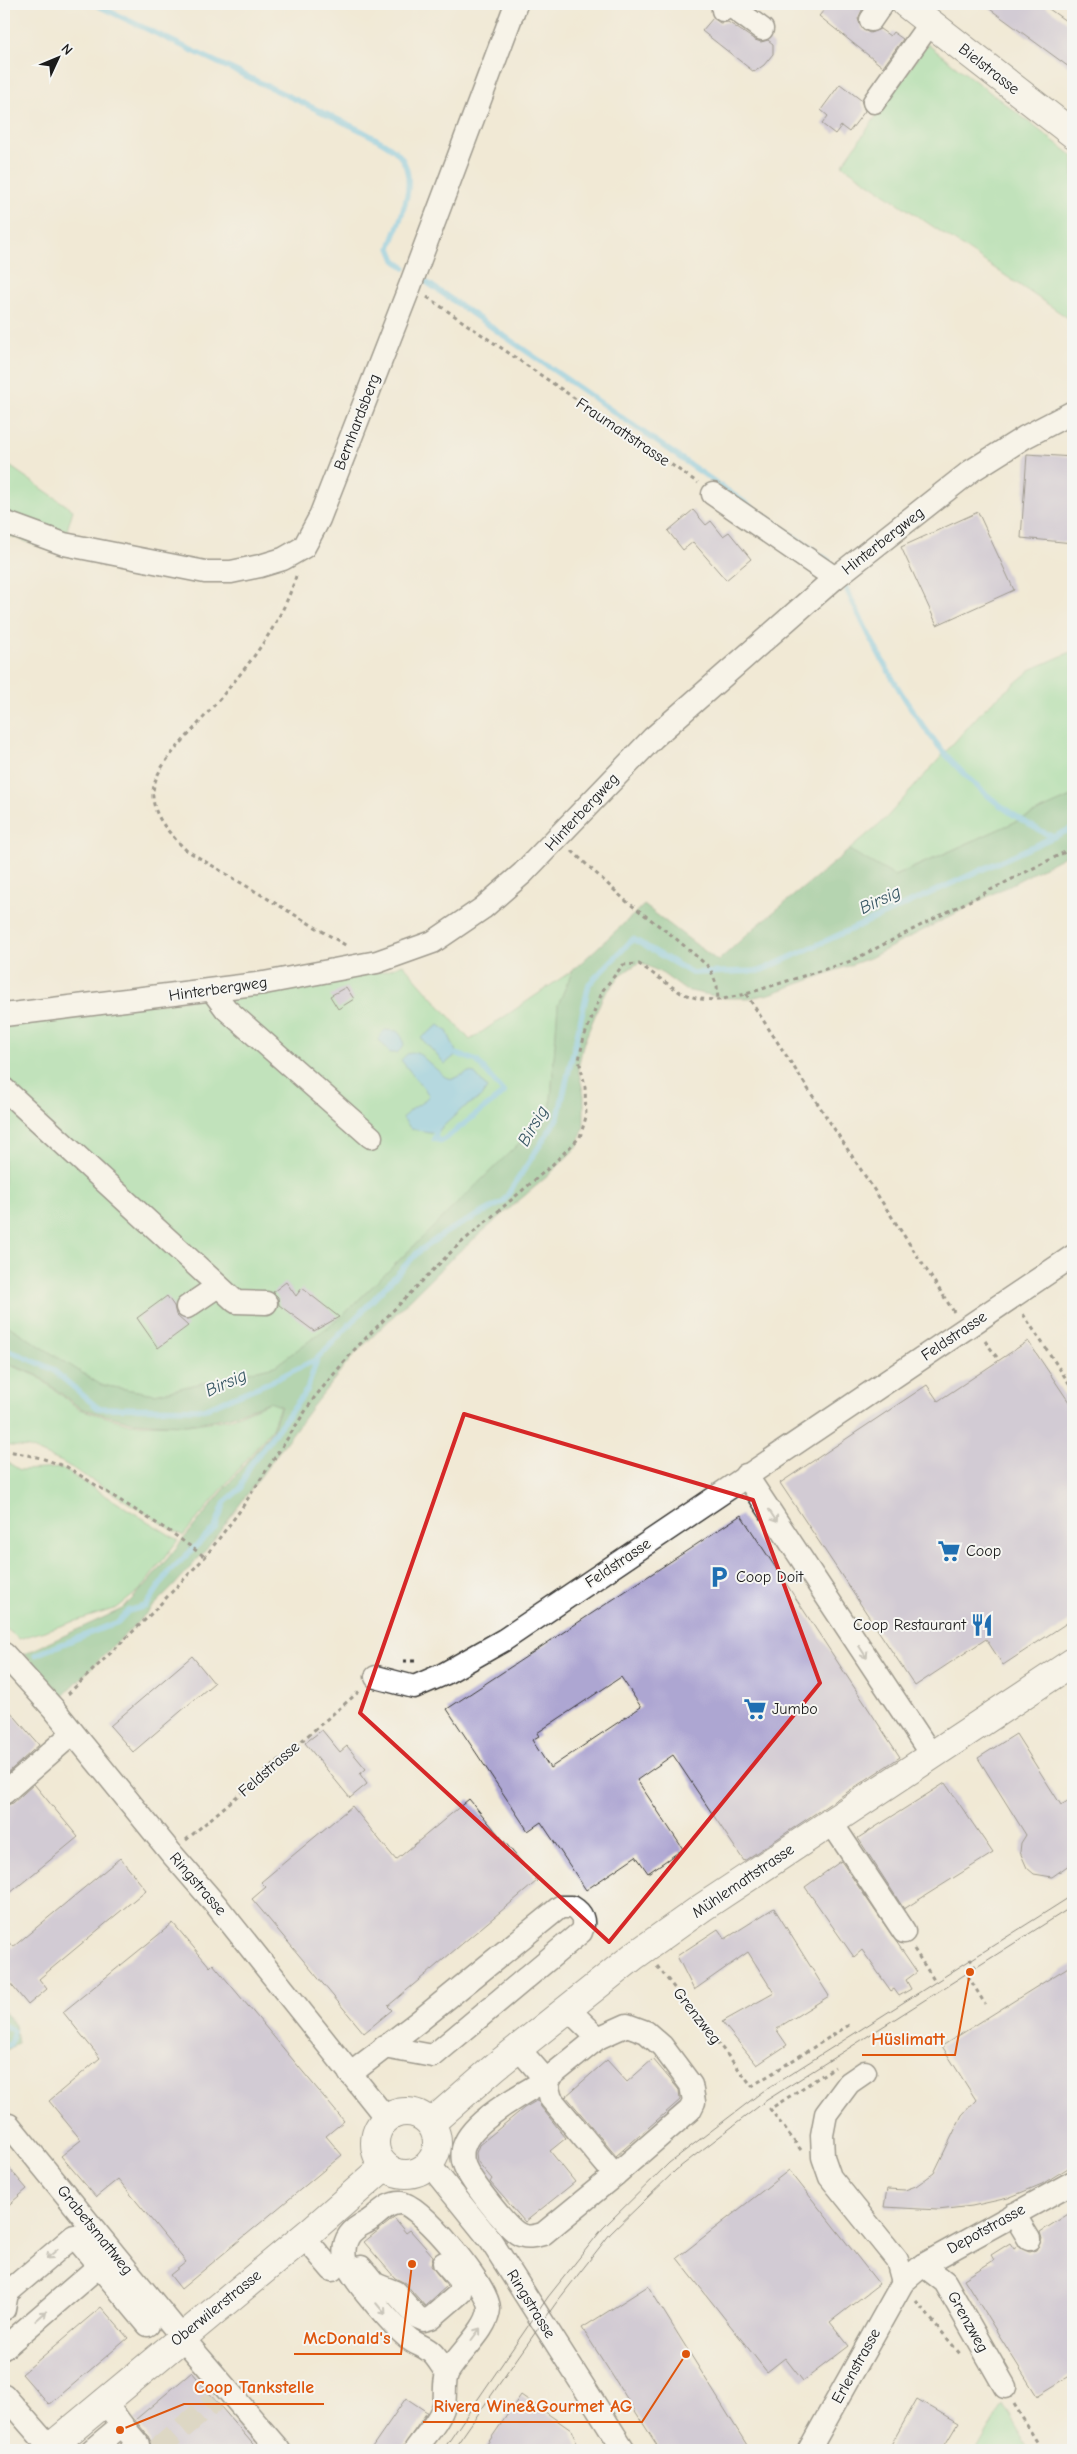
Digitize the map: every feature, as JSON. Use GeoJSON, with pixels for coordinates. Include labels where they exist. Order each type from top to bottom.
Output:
{"type":"FeatureCollection","features":[{"type":"Feature","properties":{"kind":"main road","name":"Bielstrasse"},"geometry":{"type":"LineString","coordinates":[[906,4],[1073,134]]}},
{"type":"Feature","properties":{"kind":"main road","name":"Mühlemattstrasse"},"geometry":{"type":"LineString","coordinates":[[431,2123],[518,2048],[634,1956],[831,1822],[1073,1662]]}},
{"type":"Feature","properties":{"kind":"main road"},"geometry":{"type":"LineString","coordinates":[[409,2111],[425,2117],[431,2123],[435,2130],[437,2149],[429,2164],[415,2173],[408,2174],[399,2173],[385,2166],[379,2158],[375,2147],[379,2127],[386,2118],[409,2111]]}},
{"type":"Feature","properties":{"kind":"main road","name":"Oberwilerstrasse"},"geometry":{"type":"LineString","coordinates":[[49,2449],[104,2400],[304,2237],[385,2166]]}},
{"type":"Feature","properties":{"kind":"street","name":"Bernhardsberg"},"geometry":{"type":"LineString","coordinates":[[304,547],[319,519],[410,286],[516,4]]}},
{"type":"Feature","properties":{"kind":"street"},"geometry":{"type":"LineString","coordinates":[[723,10],[728,4],[762,29]]}},
{"type":"Feature","properties":{"kind":"street"},"geometry":{"type":"LineString","coordinates":[[874,102],[930,23]]}},
{"type":"Feature","properties":{"kind":"street","name":"Hinterbergweg"},"geometry":{"type":"LineString","coordinates":[[4,1015],[264,983],[377,962],[433,942],[483,908],[523,873],[653,738],[835,578],[971,471],[1025,438],[1073,412]]}},
{"type":"Feature","properties":{"kind":"street"},"geometry":{"type":"LineString","coordinates":[[713,494],[835,578]]}},
{"type":"Feature","properties":{"kind":"street"},"geometry":{"type":"LineString","coordinates":[[4,522],[64,544],[205,572],[231,572],[260,566],[283,559],[304,547]]}},
{"type":"Feature","properties":{"kind":"street"},"geometry":{"type":"LineString","coordinates":[[212,990],[226,1009],[371,1137]]}},
{"type":"Feature","properties":{"kind":"street"},"geometry":{"type":"LineString","coordinates":[[4,1089],[236,1302],[266,1303]]}},
{"type":"Feature","properties":{"kind":"street","name":"Feldstrasse"},"geometry":{"type":"LineString","coordinates":[[376,1677],[414,1688],[444,1674],[504,1640],[1073,1256]]}},
{"type":"Feature","properties":{"kind":"street"},"geometry":{"type":"LineString","coordinates":[[187,1307],[218,1286]]}},
{"type":"Feature","properties":{"kind":"street"},"geometry":{"type":"LineString","coordinates":[[746,1475],[932,1756]]}},
{"type":"Feature","properties":{"kind":"street","name":"Ringstrasse"},"geometry":{"type":"LineString","coordinates":[[4,1654],[54,1708],[171,1853],[217,1906],[386,2118]]}},
{"type":"Feature","properties":{"kind":"street"},"geometry":{"type":"LineString","coordinates":[[4,1793],[73,1733]]}},
{"type":"Feature","properties":{"kind":"street"},"geometry":{"type":"LineString","coordinates":[[831,1822],[904,1932]]}},
{"type":"Feature","properties":{"kind":"street"},"geometry":{"type":"LineString","coordinates":[[350,2074],[384,2046],[418,2022],[560,1907],[572,1907],[582,1916],[583,1923],[580,1932],[433,2056],[384,2046]]}},
{"type":"Feature","properties":{"kind":"street"},"geometry":{"type":"LineString","coordinates":[[567,2008],[598,2038]]}},
{"type":"Feature","properties":{"kind":"street"},"geometry":{"type":"LineString","coordinates":[[627,2025],[646,2032],[662,2046],[691,2084],[694,2102],[690,2110],[615,2176],[543,2234],[528,2238],[518,2234],[471,2179],[463,2163],[464,2145],[475,2129],[501,2107],[546,2080],[598,2038],[627,2025]]}},
{"type":"Feature","properties":{"kind":"street"},"geometry":{"type":"LineString","coordinates":[[518,2048],[546,2080],[551,2099],[615,2176]]}},
{"type":"Feature","properties":{"kind":"street"},"geometry":{"type":"LineString","coordinates":[[865,2072],[849,2082],[826,2114],[822,2135],[823,2156],[830,2177],[897,2260],[903,2282]]}},
{"type":"Feature","properties":{"kind":"street","name":"Grabetsmattweg"},"geometry":{"type":"LineString","coordinates":[[9,2125],[96,2252],[182,2336],[220,2395],[279,2450]]}},
{"type":"Feature","properties":{"kind":"street","name":"Ringstrasse"},"geometry":{"type":"LineString","coordinates":[[429,2164],[491,2241],[624,2450]]}},
{"type":"Feature","properties":{"kind":"street","name":"Depotstrasse"},"geometry":{"type":"LineString","coordinates":[[903,2282],[923,2265],[1073,2182]]}},
{"type":"Feature","properties":{"kind":"street"},"geometry":{"type":"LineString","coordinates":[[415,2450],[444,2405],[447,2373],[485,2321],[489,2309],[487,2298],[468,2267],[429,2222],[406,2204],[399,2203],[390,2206],[371,2220],[358,2226],[349,2234],[345,2244],[345,2260],[353,2276],[397,2328],[410,2340],[431,2352],[447,2373]]}},
{"type":"Feature","properties":{"kind":"street"},"geometry":{"type":"LineString","coordinates":[[371,2220],[356,2243],[355,2260],[375,2284],[395,2292],[417,2317],[424,2320],[431,2318],[460,2293],[462,2287],[460,2281],[420,2236],[406,2204]]}},
{"type":"Feature","properties":{"kind":"street"},"geometry":{"type":"LineString","coordinates":[[1014,2214],[1029,2239]]}},
{"type":"Feature","properties":{"kind":"street"},"geometry":{"type":"LineString","coordinates":[[4,2309],[7,2293],[74,2236],[96,2252],[148,2325]]}},
{"type":"Feature","properties":{"kind":"street"},"geometry":{"type":"LineString","coordinates":[[304,2237],[332,2270]]}},
{"type":"Feature","properties":{"kind":"street"},"geometry":{"type":"LineString","coordinates":[[4,2348],[96,2252]]}},
{"type":"Feature","properties":{"kind":"street","name":"Grenzweg"},"geometry":{"type":"LineString","coordinates":[[923,2265],[945,2282],[1004,2387]]}},
{"type":"Feature","properties":{"kind":"street","name":"Erlenstrasse"},"geometry":{"type":"LineString","coordinates":[[809,2450],[903,2282]]}},
{"type":"Feature","properties":{"kind":"street"},"geometry":{"type":"LineString","coordinates":[[4,2395],[49,2449]]}},
{"type":"Feature","properties":{"kind":"street"},"geometry":{"type":"LineString","coordinates":[[104,2400],[138,2444],[131,2450]]}},
{"type":"Feature","properties":{"kind":"street"},"geometry":{"type":"LineString","coordinates":[[92,2450],[122,2425]]}},
{"type":"Feature","properties":{"kind":"path","name":"Fraumattstrasse"},"geometry":{"type":"LineString","coordinates":[[410,286],[713,494]]}},
{"type":"Feature","properties":{"kind":"path"},"geometry":{"type":"LineString","coordinates":[[304,547],[294,581],[277,622],[234,682],[163,765],[154,783],[154,801],[157,816],[165,830],[186,850],[336,941],[377,962]]}},
{"type":"Feature","properties":{"kind":"path"},"geometry":{"type":"LineString","coordinates":[[558,838],[626,901],[674,936],[710,968],[717,986],[718,1000]]}},
{"type":"Feature","properties":{"kind":"path"},"geometry":{"type":"LineString","coordinates":[[54,1708],[148,1617],[205,1557],[239,1512],[314,1398],[354,1350],[455,1248],[551,1166],[580,1137],[586,1118],[585,1086],[579,1060],[584,1037],[604,990],[623,965],[639,964],[681,993],[699,999],[718,1000],[746,994],[860,957],[1073,848]]}},
{"type":"Feature","properties":{"kind":"path"},"geometry":{"type":"LineString","coordinates":[[746,994],[965,1329]]}},
{"type":"Feature","properties":{"kind":"path"},"geometry":{"type":"LineString","coordinates":[[1012,1297],[1073,1388]]}},
{"type":"Feature","properties":{"kind":"path"},"geometry":{"type":"LineString","coordinates":[[4,1450],[41,1458],[68,1467],[205,1557]]}},
{"type":"Feature","properties":{"kind":"path","name":"Feldstrasse"},"geometry":{"type":"LineString","coordinates":[[171,1853],[376,1677]]}},
{"type":"Feature","properties":{"kind":"path"},"geometry":{"type":"LineString","coordinates":[[904,1932],[934,1980]]}},
{"type":"Feature","properties":{"kind":"path","name":"Grenzweg"},"geometry":{"type":"LineString","coordinates":[[634,1956],[657,1966],[752,2086],[849,2025]]}},
{"type":"Feature","properties":{"kind":"path"},"geometry":{"type":"LineString","coordinates":[[970,1958],[977,1971]]}},
{"type":"Feature","properties":{"kind":"path"},"geometry":{"type":"LineString","coordinates":[[968,1976],[985,2004]]}},
{"type":"Feature","properties":{"kind":"path"},"geometry":{"type":"LineString","coordinates":[[803,2152],[770,2109],[839,2064]]}},
{"type":"Feature","properties":{"kind":"highlighted area"},"geometry":{"type":"Polygon","coordinates":[[[464,1414],[753,1500],[820,1683],[609,1942],[360,1713],[464,1414]]]}},
{"type":"Feature","properties":{"kind":"green space"},"geometry":{"type":"Polygon","coordinates":[[[927,44],[1073,156],[1073,316],[1071,320],[842,165],[927,44]]]}},
{"type":"Feature","properties":{"kind":"green space"},"geometry":{"type":"Polygon","coordinates":[[[4,462],[73,510],[67,530],[53,551],[4,534],[4,462]]]}},
{"type":"Feature","properties":{"kind":"green space"},"geometry":{"type":"Polygon","coordinates":[[[1073,651],[1073,796],[894,876],[849,850],[886,818],[985,708],[1032,669],[1073,651]]]}},
{"type":"Feature","properties":{"kind":"green space"},"geometry":{"type":"Polygon","coordinates":[[[1073,796],[1073,852],[870,958],[770,994],[750,998],[724,998],[685,990],[663,974],[640,962],[622,974],[602,998],[583,1045],[578,1069],[584,1095],[584,1126],[578,1146],[549,1175],[453,1257],[353,1356],[312,1407],[206,1550],[171,1589],[63,1696],[24,1654],[122,1609],[145,1586],[272,1431],[281,1406],[269,1402],[229,1417],[185,1425],[131,1422],[80,1408],[37,1375],[4,1362],[4,1323],[101,1385],[155,1394],[275,1366],[339,1319],[550,1113],[558,1005],[573,970],[644,905],[718,961],[753,929],[849,850],[895,876],[1073,796]]]}},
{"type":"Feature","properties":{"kind":"green space"},"geometry":{"type":"Polygon","coordinates":[[[403,964],[470,1040],[573,970],[558,1005],[550,1113],[339,1319],[275,1366],[155,1394],[101,1385],[4,1323],[4,1022],[262,991],[385,971],[403,964]]]}},
{"type":"Feature","properties":{"kind":"green space"},"geometry":{"type":"Polygon","coordinates":[[[4,1363],[37,1376],[79,1409],[130,1424],[188,1425],[230,1419],[270,1402],[280,1406],[271,1430],[183,1536],[62,1462],[29,1448],[4,1445],[4,1363]]]}},
{"type":"Feature","properties":{"kind":"green space"},"geometry":{"type":"Polygon","coordinates":[[[4,1460],[20,1470],[61,1468],[178,1540],[141,1589],[117,1608],[19,1639],[4,1627],[4,1460]]]}},
{"type":"Feature","properties":{"kind":"green space"},"geometry":{"type":"Polygon","coordinates":[[[4,2011],[15,2025],[18,2043],[4,2052],[4,2011]]]}},
{"type":"Feature","properties":{"kind":"green space"},"geometry":{"type":"Polygon","coordinates":[[[1003,2405],[1028,2446],[1031,2450],[977,2450],[1003,2405]]]}},
{"type":"Feature","properties":{"kind":"water"},"geometry":{"type":"Polygon","coordinates":[[[439,1025],[447,1031],[457,1054],[445,1064],[421,1038],[439,1025]]]}},
{"type":"Feature","properties":{"kind":"water"},"geometry":{"type":"Polygon","coordinates":[[[385,1030],[397,1031],[402,1037],[404,1046],[397,1053],[390,1053],[379,1040],[380,1035],[385,1030]]]}},
{"type":"Feature","properties":{"kind":"water"},"geometry":{"type":"Polygon","coordinates":[[[417,1052],[445,1077],[453,1079],[469,1072],[474,1073],[487,1088],[480,1098],[463,1108],[436,1133],[411,1129],[403,1118],[429,1095],[401,1060],[407,1054],[417,1052]]]}},
{"type":"Feature","properties":{"kind":"building"},"geometry":{"type":"Polygon","coordinates":[[[829,4],[857,4],[863,8],[858,19],[863,30],[870,33],[880,29],[890,36],[893,32],[903,39],[883,67],[819,16],[829,4]]]}},
{"type":"Feature","properties":{"kind":"building"},"geometry":{"type":"Polygon","coordinates":[[[983,4],[1042,4],[1073,26],[1073,70],[983,4]]]}},
{"type":"Feature","properties":{"kind":"building"},"geometry":{"type":"Polygon","coordinates":[[[713,18],[720,23],[728,22],[755,40],[761,42],[768,40],[773,44],[773,54],[764,65],[754,72],[702,31],[713,18]]]}},
{"type":"Feature","properties":{"kind":"building"},"geometry":{"type":"Polygon","coordinates":[[[840,84],[861,100],[865,111],[849,132],[841,126],[835,134],[822,124],[828,116],[821,110],[840,84]]]}},
{"type":"Feature","properties":{"kind":"building"},"geometry":{"type":"Polygon","coordinates":[[[1027,454],[1073,457],[1073,543],[1021,538],[1027,454]]]}},
{"type":"Feature","properties":{"kind":"building"},"geometry":{"type":"Polygon","coordinates":[[[693,510],[706,525],[711,521],[723,536],[729,532],[751,559],[726,580],[693,542],[683,550],[668,531],[693,510]]]}},
{"type":"Feature","properties":{"kind":"building"},"geometry":{"type":"Polygon","coordinates":[[[978,512],[1014,590],[937,625],[901,547],[978,512]]]}},
{"type":"Feature","properties":{"kind":"building"},"geometry":{"type":"Polygon","coordinates":[[[346,987],[354,999],[338,1009],[330,996],[346,987]]]}},
{"type":"Feature","properties":{"kind":"building"},"geometry":{"type":"Polygon","coordinates":[[[286,1282],[296,1296],[302,1288],[339,1317],[314,1331],[279,1305],[278,1297],[273,1292],[286,1282]]]}},
{"type":"Feature","properties":{"kind":"building"},"geometry":{"type":"Polygon","coordinates":[[[167,1296],[174,1306],[176,1315],[188,1326],[158,1348],[137,1318],[167,1296]]]}},
{"type":"Feature","properties":{"kind":"building","name":"Coop"},"geometry":{"type":"Polygon","coordinates":[[[1028,1341],[1073,1408],[1073,1619],[1003,1665],[986,1639],[915,1686],[780,1483],[927,1385],[938,1401],[1028,1341]]]}},
{"type":"Feature","properties":{"kind":"building"},"geometry":{"type":"Polygon","coordinates":[[[741,1515],[900,1757],[744,1861],[673,1755],[637,1780],[683,1849],[648,1873],[636,1856],[586,1890],[541,1822],[528,1831],[447,1709],[741,1515]],[[621,1677],[537,1733],[539,1736],[532,1740],[550,1768],[641,1707],[621,1677]]]}},
{"type":"Feature","properties":{"kind":"building"},"geometry":{"type":"Polygon","coordinates":[[[192,1656],[214,1683],[133,1752],[110,1726],[192,1656]]]}},
{"type":"Feature","properties":{"kind":"building"},"geometry":{"type":"Polygon","coordinates":[[[4,1704],[39,1745],[4,1776],[4,1704]]]}},
{"type":"Feature","properties":{"kind":"building"},"geometry":{"type":"Polygon","coordinates":[[[322,1730],[340,1752],[347,1746],[366,1769],[360,1774],[367,1784],[350,1798],[305,1743],[322,1730]]]}},
{"type":"Feature","properties":{"kind":"building"},"geometry":{"type":"Polygon","coordinates":[[[1016,1734],[1061,1805],[1073,1798],[1073,1862],[1052,1877],[1034,1874],[1027,1868],[1020,1852],[1021,1843],[1026,1835],[978,1758],[1016,1734]]]}},
{"type":"Feature","properties":{"kind":"building"},"geometry":{"type":"Polygon","coordinates":[[[945,1783],[993,1853],[904,1909],[858,1838],[945,1783]]]}},
{"type":"Feature","properties":{"kind":"building"},"geometry":{"type":"Polygon","coordinates":[[[34,1784],[78,1837],[4,1898],[4,1806],[13,1803],[34,1784]]]}},
{"type":"Feature","properties":{"kind":"building"},"geometry":{"type":"Polygon","coordinates":[[[469,1799],[537,1881],[388,2006],[392,2010],[364,2033],[252,1899],[266,1887],[261,1882],[352,1806],[396,1860],[469,1799]]]}},
{"type":"Feature","properties":{"kind":"building"},"geometry":{"type":"Polygon","coordinates":[[[120,1858],[146,1890],[39,1979],[47,1989],[28,2005],[4,1976],[4,1937],[13,1947],[120,1858]]]}},
{"type":"Feature","properties":{"kind":"building"},"geometry":{"type":"Polygon","coordinates":[[[841,1861],[917,1972],[906,1980],[911,1989],[899,1996],[894,1989],[891,1991],[862,1950],[854,1957],[805,1887],[841,1861]]]}},
{"type":"Feature","properties":{"kind":"building"},"geometry":{"type":"Polygon","coordinates":[[[774,1908],[829,1996],[776,2029],[787,2045],[757,2065],[722,2022],[774,1993],[748,1952],[694,1990],[677,1956],[718,1929],[725,1939],[774,1908]]]}},
{"type":"Feature","properties":{"kind":"building"},"geometry":{"type":"Polygon","coordinates":[[[173,1923],[210,1967],[213,1964],[344,2121],[326,2136],[342,2155],[181,2289],[170,2275],[186,2262],[118,2179],[96,2197],[61,2156],[81,2140],[49,2101],[100,2058],[63,2012],[173,1923]]]}},
{"type":"Feature","properties":{"kind":"building"},"geometry":{"type":"Polygon","coordinates":[[[1073,1964],[1073,2165],[1042,2184],[1008,2198],[972,2206],[938,2210],[884,2207],[887,2189],[905,2190],[916,2186],[934,2173],[962,2115],[976,2100],[942,2046],[1073,1964]]]}},
{"type":"Feature","properties":{"kind":"building"},"geometry":{"type":"Polygon","coordinates":[[[653,2059],[679,2090],[680,2100],[616,2156],[566,2096],[607,2060],[627,2082],[653,2059]]]}},
{"type":"Feature","properties":{"kind":"building"},"geometry":{"type":"Polygon","coordinates":[[[538,2100],[541,2107],[566,2138],[550,2151],[575,2182],[525,2222],[490,2182],[492,2179],[477,2161],[476,2153],[479,2145],[524,2108],[538,2100]]]}},
{"type":"Feature","properties":{"kind":"building"},"geometry":{"type":"Polygon","coordinates":[[[4,2162],[27,2189],[4,2209],[4,2162]]]}},
{"type":"Feature","properties":{"kind":"building"},"geometry":{"type":"Polygon","coordinates":[[[789,2170],[879,2284],[830,2322],[849,2346],[803,2381],[785,2358],[767,2372],[677,2258],[789,2170]]]}},
{"type":"Feature","properties":{"kind":"building"},"geometry":{"type":"Polygon","coordinates":[[[1073,2211],[1073,2374],[1037,2396],[964,2279],[994,2260],[991,2255],[1010,2243],[1014,2249],[1018,2246],[1029,2252],[1036,2250],[1042,2239],[1040,2232],[1073,2211]]]}},
{"type":"Feature","properties":{"kind":"building"},"geometry":{"type":"Polygon","coordinates":[[[394,2218],[406,2233],[410,2230],[433,2256],[431,2266],[447,2286],[425,2306],[405,2283],[395,2278],[364,2242],[394,2218]]]}},
{"type":"Feature","properties":{"kind":"building"},"geometry":{"type":"Polygon","coordinates":[[[648,2286],[750,2450],[660,2450],[582,2328],[648,2286]]]}},
{"type":"Feature","properties":{"kind":"building"},"geometry":{"type":"Polygon","coordinates":[[[101,2307],[128,2338],[49,2405],[22,2374],[101,2307]]]}},
{"type":"Feature","properties":{"kind":"building"},"geometry":{"type":"Polygon","coordinates":[[[192,2372],[258,2450],[149,2450],[151,2442],[135,2420],[192,2372]]]}},
{"type":"Feature","properties":{"kind":"building"},"geometry":{"type":"Polygon","coordinates":[[[521,2395],[571,2430],[580,2450],[483,2450],[521,2395]]]}},
{"type":"Feature","properties":{"kind":"building"},"geometry":{"type":"Polygon","coordinates":[[[406,2398],[427,2412],[401,2450],[370,2450],[406,2398]]]}},
{"type":"Feature","properties":{"kind":"building"},"geometry":{"type":"Polygon","coordinates":[[[917,2399],[958,2423],[942,2450],[888,2450],[917,2399]]]}},
{"type":"Feature","properties":{"kind":"waterway"},"geometry":{"type":"LineString","coordinates":[[94,4],[360,130],[394,150],[403,160],[408,184],[407,198],[390,248],[395,260],[405,268]]}},
{"type":"Feature","properties":{"kind":"waterway"},"geometry":{"type":"LineString","coordinates":[[422,279],[829,561]]}},
{"type":"Feature","properties":{"kind":"waterway"},"geometry":{"type":"LineString","coordinates":[[845,586],[883,661],[927,731],[953,762],[982,791],[1015,816],[1053,837]]}},
{"type":"Feature","properties":{"kind":"waterway","name":"Birsig"},"geometry":{"type":"LineString","coordinates":[[4,1348],[52,1369],[98,1408],[204,1409],[270,1382],[317,1359],[419,1251],[448,1231],[503,1202],[558,1117],[589,984],[633,939],[692,973],[760,971],[1073,828]]}},
{"type":"Feature","properties":{"kind":"waterway"},"geometry":{"type":"LineString","coordinates":[[436,1133],[434,1139],[442,1141],[504,1093],[477,1061],[457,1054]]}},
{"type":"Feature","properties":{"kind":"waterway"},"geometry":{"type":"LineString","coordinates":[[35,1655],[118,1622],[128,1611],[146,1606],[169,1572],[215,1528],[225,1502],[240,1489],[249,1467],[307,1390],[317,1359]]}},
{"type":"Feature","properties":{"kind":"waterway"},"geometry":{"type":"LineString","coordinates":[[4,2025],[14,2031],[10,2045],[4,2046]]}},
{"type":"Feature","properties":{"kind":"tunnel"},"geometry":{"type":"LineString","coordinates":[[157,2450],[215,2400]]}},
{"type":"Feature","properties":{"kind":"tram line"},"geometry":{"type":"LineString","coordinates":[[443,2450],[548,2297],[603,2228],[669,2163],[762,2092],[1073,1895]]}},
{"type":"Feature","properties":{"kind":"tram line"},"geometry":{"type":"LineString","coordinates":[[453,2450],[556,2303],[610,2234],[676,2170],[767,2100],[1073,1906]]}},
{"type":"Feature","properties":{"kind":"place","name":"Coop"},"geometry":{"type":"Point","coordinates":[949,1551]}},
{"type":"Feature","properties":{"kind":"place","name":"Coop Doit"},"geometry":{"type":"Point","coordinates":[719,1577]}},
{"type":"Feature","properties":{"kind":"place","name":"Coop Restaurant"},"geometry":{"type":"Point","coordinates":[982,1625]}},
{"type":"Feature","properties":{"kind":"place","name":"Jumbo"},"geometry":{"type":"Point","coordinates":[755,1709]}},
{"type":"Feature","properties":{"kind":"place","name":"Hüslimatt"},"geometry":{"type":"Point","coordinates":[970,1972]}},
{"type":"Feature","properties":{"kind":"place","name":"McDonald's"},"geometry":{"type":"Point","coordinates":[412,2264]}},
{"type":"Feature","properties":{"kind":"place","name":"Rivera Wine&Gourmet AG"},"geometry":{"type":"Point","coordinates":[686,2354]}},
{"type":"Feature","properties":{"kind":"place","name":"Coop Tankstelle"},"geometry":{"type":"Point","coordinates":[120,2430]}}]}
